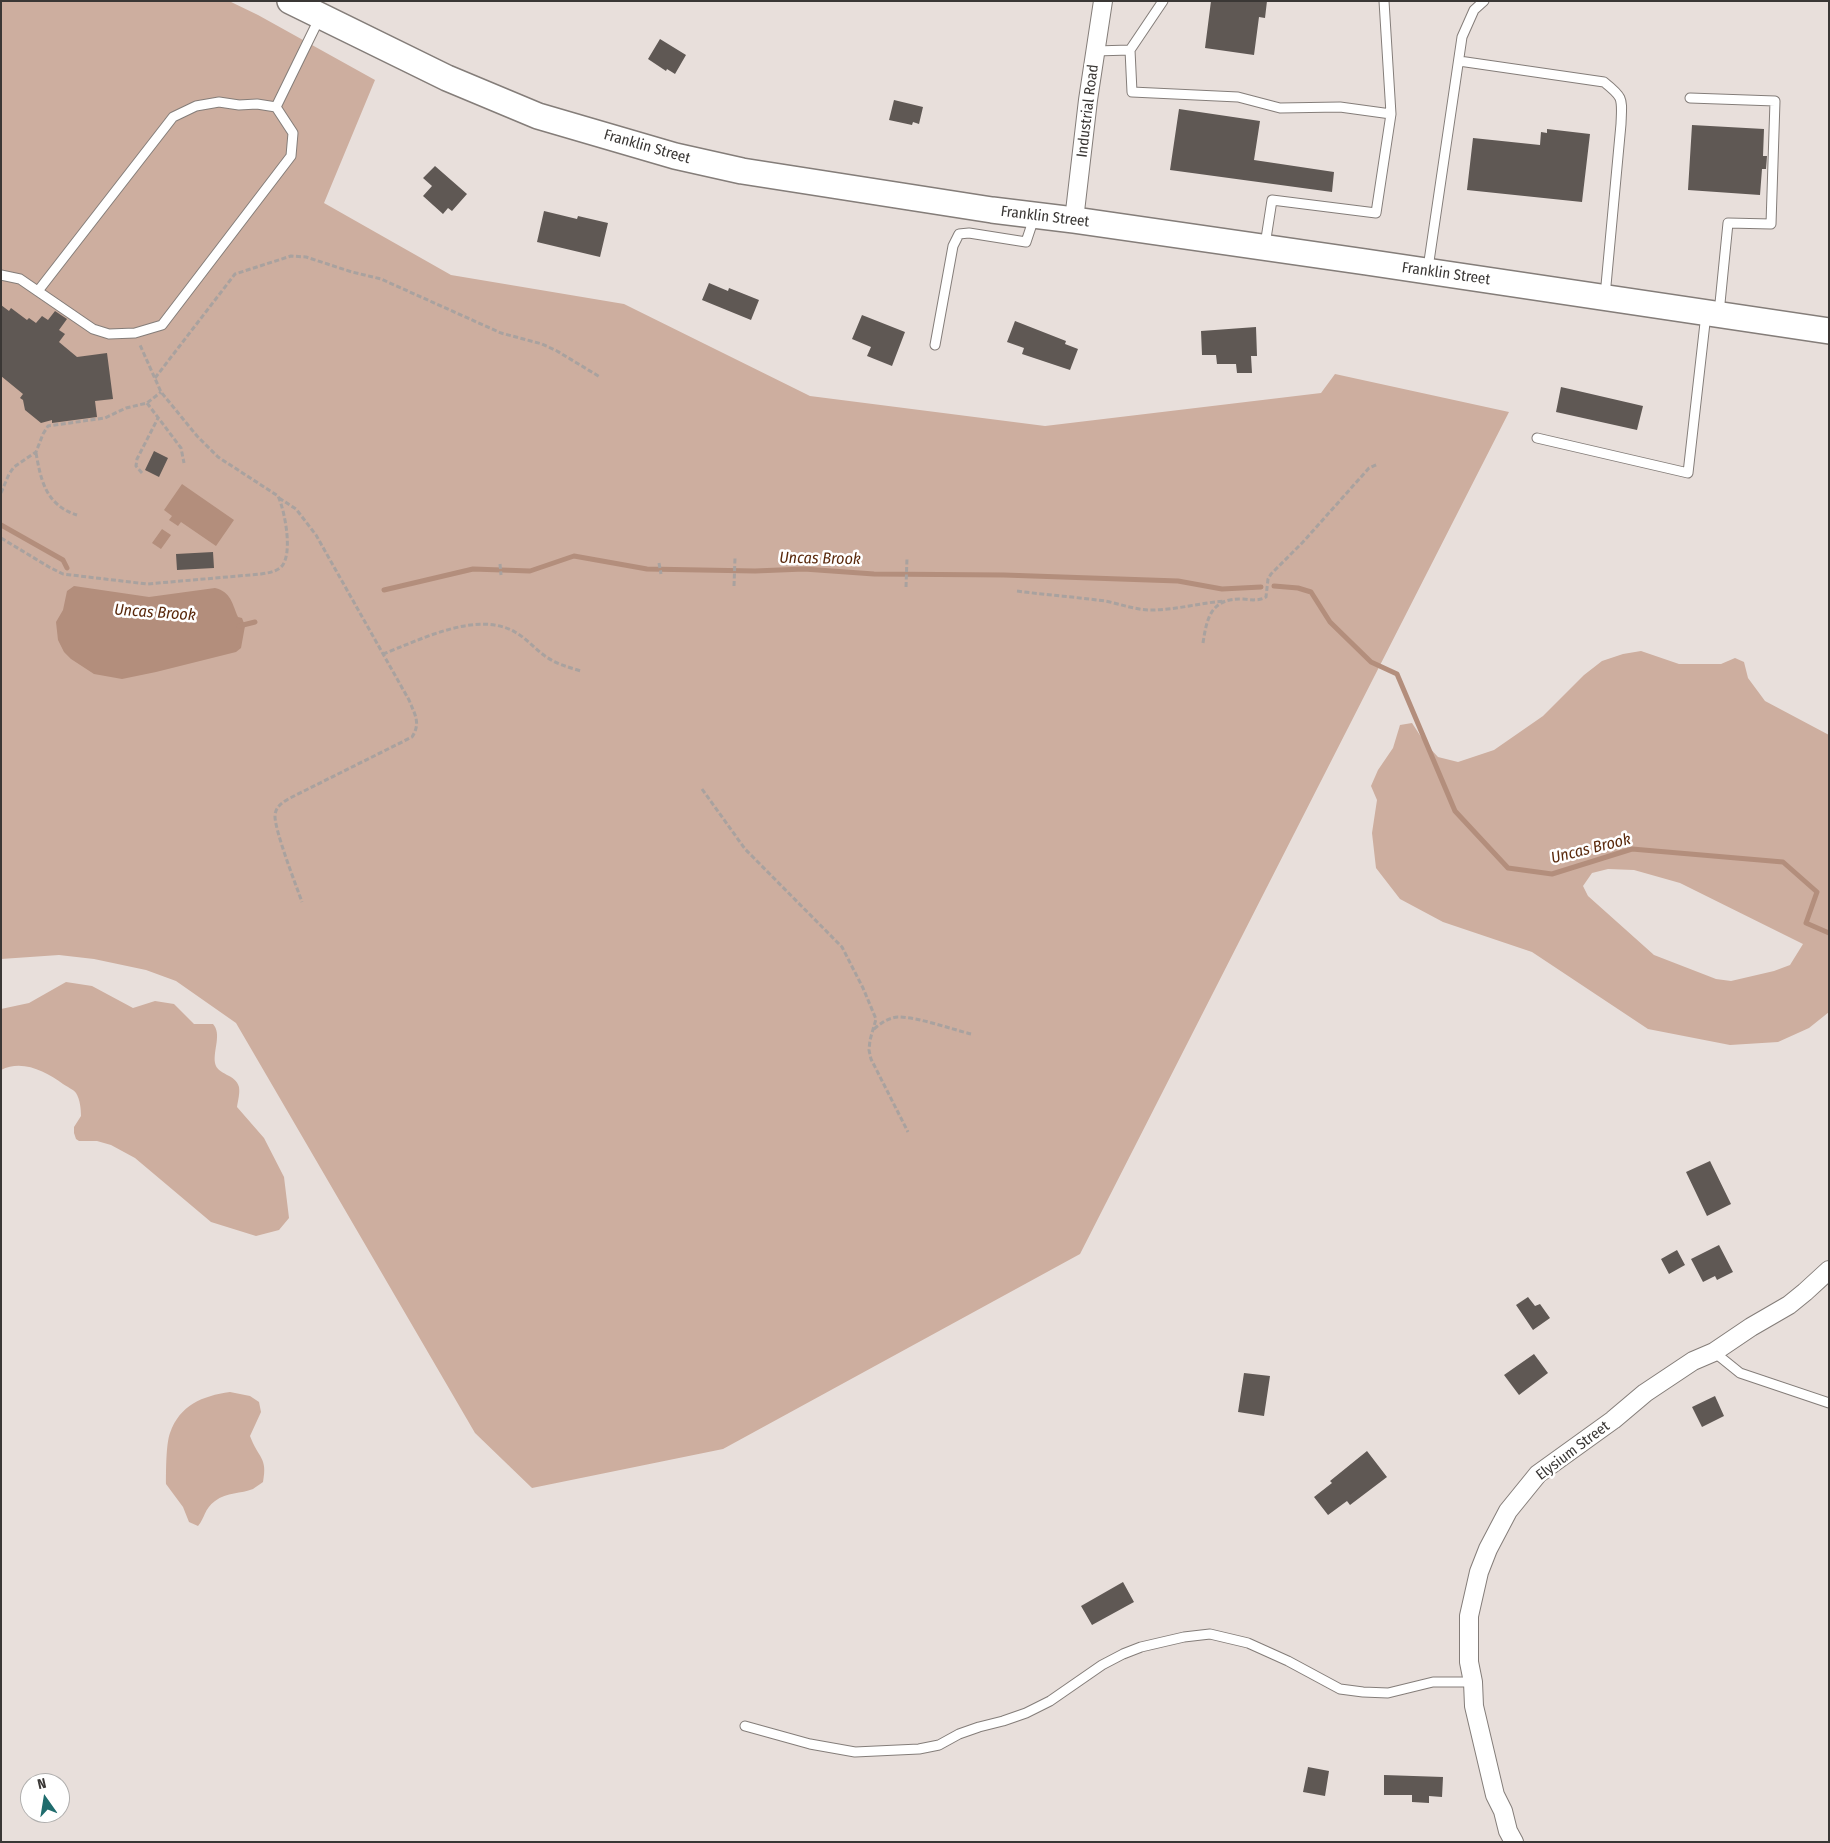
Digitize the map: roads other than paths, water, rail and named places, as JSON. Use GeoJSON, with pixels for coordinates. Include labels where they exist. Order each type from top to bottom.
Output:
{"type":"FeatureCollection","features":[{"type":"Feature","properties":{"kind":"main road","name":"Franklin Street"},"geometry":{"type":"LineString","coordinates":[[290,1],[439,75],[538,116],[675,156],[754,173],[992,210],[1074,220],[1829,330]]}},
{"type":"Feature","properties":{"kind":"street","name":"Industrial Road"},"geometry":{"type":"LineString","coordinates":[[1074,220],[1088,100],[1103,1]]}},
{"type":"Feature","properties":{"kind":"street","name":"Elysium Street"},"geometry":{"type":"LineString","coordinates":[[1508,1838],[1503,1811],[1495,1795],[1476,1715],[1469,1662],[1470,1616],[1479,1572],[1488,1549],[1508,1511],[1538,1474],[1613,1420],[1645,1392],[1693,1361],[1714,1352],[1751,1327],[1789,1305],[1829,1270]]}},
{"type":"Feature","properties":{"kind":"lane"},"geometry":{"type":"LineString","coordinates":[[1163,1],[1130,50],[1132,92],[1238,97],[1280,108],[1340,106],[1391,114]]}},
{"type":"Feature","properties":{"kind":"lane"},"geometry":{"type":"LineString","coordinates":[[1264,248],[1272,200],[1376,213],[1391,114],[1384,1]]}},
{"type":"Feature","properties":{"kind":"lane"},"geometry":{"type":"LineString","coordinates":[[1427,271],[1462,36],[1474,10],[1484,1]]}},
{"type":"Feature","properties":{"kind":"lane"},"geometry":{"type":"LineString","coordinates":[[276,107],[320,16]]}},
{"type":"Feature","properties":{"kind":"lane"},"geometry":{"type":"LineString","coordinates":[[1095,51],[1130,50]]}},
{"type":"Feature","properties":{"kind":"lane"},"geometry":{"type":"LineString","coordinates":[[1459,61],[1604,82],[1619,94],[1622,107],[1622,124],[1605,297]]}},
{"type":"Feature","properties":{"kind":"lane"},"geometry":{"type":"LineString","coordinates":[[1537,438],[1688,472],[1728,223],[1771,224],[1775,101],[1690,98]]}},
{"type":"Feature","properties":{"kind":"lane"},"geometry":{"type":"LineString","coordinates":[[1,275],[20,279],[92,329],[109,334],[135,333],[162,325],[291,156],[292,133],[276,107],[219,102],[196,106],[173,116],[38,291]]}},
{"type":"Feature","properties":{"kind":"lane"},"geometry":{"type":"LineString","coordinates":[[935,345],[953,246],[959,234],[969,233],[1026,242],[1035,215]]}},
{"type":"Feature","properties":{"kind":"lane"},"geometry":{"type":"LineString","coordinates":[[1714,1352],[1740,1373],[1829,1403]]}},
{"type":"Feature","properties":{"kind":"lane"},"geometry":{"type":"LineString","coordinates":[[745,1726],[810,1744],[855,1752],[919,1750],[939,1745],[979,1726],[1003,1721],[1026,1713],[1050,1701],[1102,1665],[1132,1650],[1184,1637],[1210,1634],[1248,1643],[1288,1661],[1340,1689],[1388,1693],[1433,1682],[1473,1682]]}},
{"type":"Feature","properties":{"kind":"water"},"geometry":{"type":"Polygon","coordinates":[[[182,484],[234,520],[216,546],[181,522],[178,526],[169,520],[172,516],[164,510],[182,484]]]}},
{"type":"Feature","properties":{"kind":"water"},"geometry":{"type":"Polygon","coordinates":[[[162,529],[171,535],[161,549],[152,543],[162,529]]]}},
{"type":"Feature","properties":{"kind":"water"},"geometry":{"type":"Polygon","coordinates":[[[74,586],[149,597],[215,588],[228,595],[238,617],[242,618],[245,626],[241,648],[236,652],[122,679],[94,674],[71,659],[64,652],[58,640],[56,622],[63,610],[67,591],[74,586]]]}},
{"type":"Feature","properties":{"kind":"waterway","name":"Uncas Brook"},"geometry":{"type":"LineString","coordinates":[[1,525],[63,560],[67,568]]}},
{"type":"Feature","properties":{"kind":"waterway","name":"Uncas Brook"},"geometry":{"type":"LineString","coordinates":[[384,590],[473,569],[530,571],[574,556],[647,569],[755,571],[804,569],[874,574],[1004,575],[1178,581],[1222,589],[1261,587]]}},
{"type":"Feature","properties":{"kind":"waterway","name":"Uncas Brook"},"geometry":{"type":"LineString","coordinates":[[1274,586],[1298,588],[1311,592],[1330,622],[1371,662],[1397,674],[1455,811],[1508,868],[1552,874],[1632,849],[1783,862],[1817,892],[1806,923],[1829,933]]}},
{"type":"Feature","properties":{"kind":"waterway","name":"Uncas Brook"},"geometry":{"type":"LineString","coordinates":[[239,626],[255,622]]}}]}
